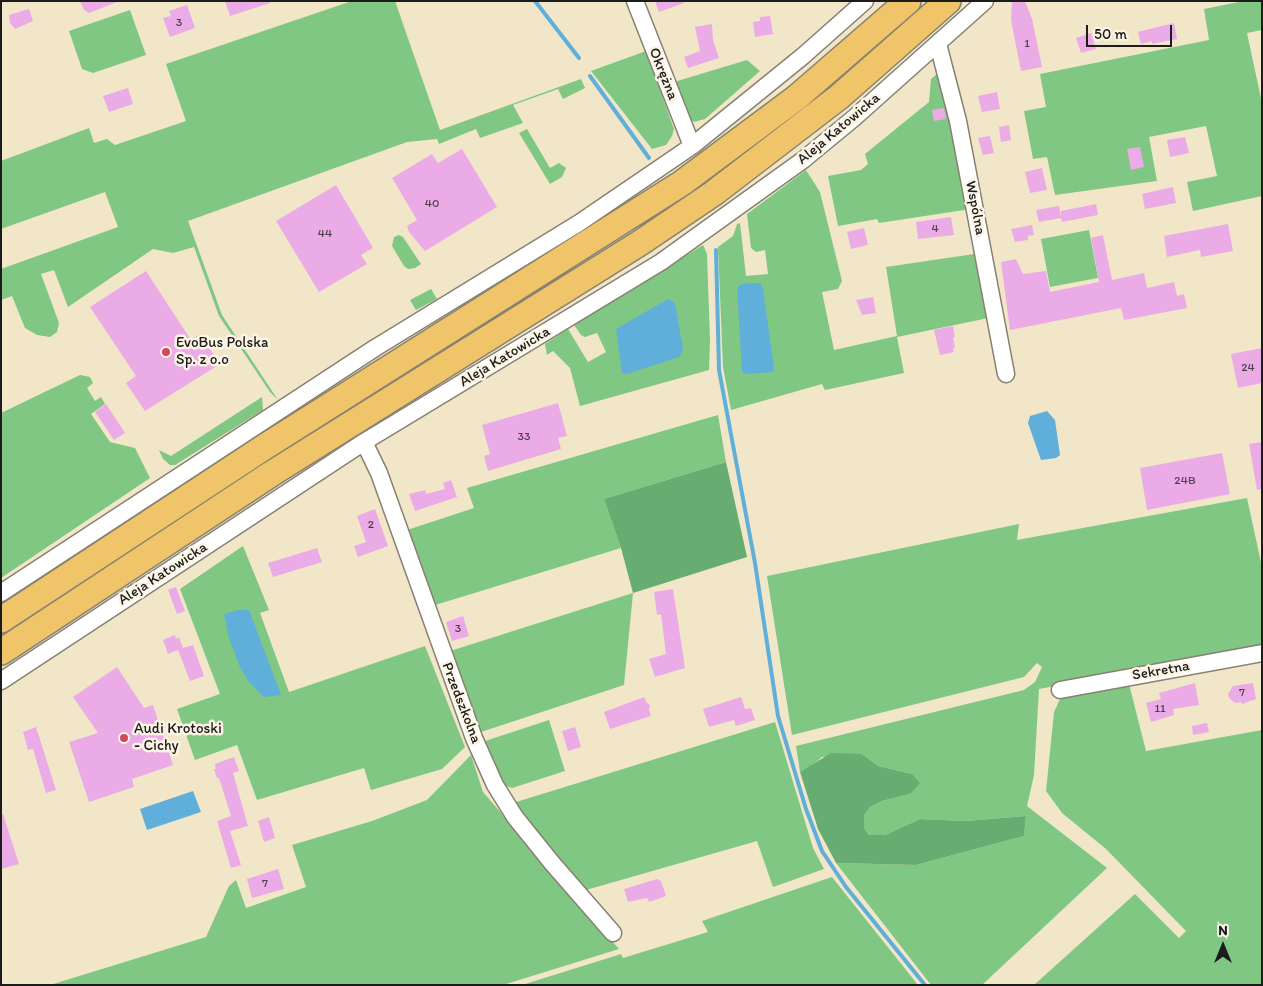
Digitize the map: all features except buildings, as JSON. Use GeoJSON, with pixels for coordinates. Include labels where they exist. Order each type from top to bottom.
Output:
{"type":"FeatureCollection","features":[{"type":"Feature","properties":{"kind":"highway"},"geometry":{"type":"LineString","coordinates":[[1,620],[266,446],[682,183],[796,98],[908,1]]}},
{"type":"Feature","properties":{"kind":"highway"},"geometry":{"type":"LineString","coordinates":[[1,652],[272,474],[640,243],[707,198],[773,150],[832,103],[948,1]]}},
{"type":"Feature","properties":{"kind":"street","name":"Okrężna"},"geometry":{"type":"LineString","coordinates":[[635,1],[692,146]]}},
{"type":"Feature","properties":{"kind":"street"},"geometry":{"type":"LineString","coordinates":[[1,593],[367,353],[579,223],[692,146],[803,56],[865,1]]}},
{"type":"Feature","properties":{"kind":"street","name":"Aleja Katowicka"},"geometry":{"type":"LineString","coordinates":[[1,681],[364,442],[669,256],[803,160],[985,1]]}},
{"type":"Feature","properties":{"kind":"street","name":"Wspólna"},"geometry":{"type":"LineString","coordinates":[[938,44],[958,120],[1006,374]]}},
{"type":"Feature","properties":{"kind":"street","name":"Przedszkolna"},"geometry":{"type":"LineString","coordinates":[[364,442],[379,473],[474,738],[495,785],[515,817],[613,933]]}},
{"type":"Feature","properties":{"kind":"street","name":"Sekretna"},"geometry":{"type":"LineString","coordinates":[[1060,690],[1262,653]]}},
{"type":"Feature","properties":{"kind":"green space"},"geometry":{"type":"Polygon","coordinates":[[[352,1],[395,1],[440,130],[581,79],[585,88],[563,99],[558,89],[513,105],[523,123],[480,138],[476,129],[439,144],[437,139],[407,142],[188,221],[222,315],[278,400],[270,392],[219,316],[194,247],[173,253],[153,249],[68,307],[54,270],[41,274],[59,323],[57,332],[50,337],[37,335],[25,328],[12,296],[1,300],[1,269],[118,227],[105,192],[1,229],[1,161],[89,128],[94,143],[107,139],[115,145],[186,121],[166,64],[352,1]]]}},
{"type":"Feature","properties":{"kind":"green space"},"geometry":{"type":"Polygon","coordinates":[[[1244,1],[1262,1],[1262,30],[1247,33],[1262,103],[1262,196],[1193,211],[1187,182],[1217,176],[1206,126],[1149,137],[1157,181],[1055,195],[1047,157],[1033,159],[1024,111],[1046,107],[1040,74],[1209,40],[1204,9],[1244,1]]]}},
{"type":"Feature","properties":{"kind":"green space"},"geometry":{"type":"Polygon","coordinates":[[[130,10],[146,55],[93,73],[82,69],[69,31],[130,10]]]}},
{"type":"Feature","properties":{"kind":"green space"},"geometry":{"type":"Polygon","coordinates":[[[646,51],[674,129],[666,145],[652,149],[591,71],[646,51]]]}},
{"type":"Feature","properties":{"kind":"green space"},"geometry":{"type":"Polygon","coordinates":[[[747,60],[760,71],[705,119],[694,122],[687,117],[674,82],[747,60]]]}},
{"type":"Feature","properties":{"kind":"green space"},"geometry":{"type":"Polygon","coordinates":[[[940,71],[971,209],[879,223],[877,219],[838,226],[828,176],[861,170],[868,164],[865,154],[929,102],[931,79],[940,71]]]}},
{"type":"Feature","properties":{"kind":"green space"},"geometry":{"type":"Polygon","coordinates":[[[527,129],[550,168],[559,163],[566,168],[562,177],[550,184],[519,133],[527,129]]]}},
{"type":"Feature","properties":{"kind":"green space"},"geometry":{"type":"Polygon","coordinates":[[[806,170],[820,192],[842,281],[838,289],[822,292],[834,350],[897,336],[886,267],[981,253],[993,317],[897,337],[904,373],[825,390],[822,384],[731,410],[723,367],[718,247],[733,236],[737,224],[740,223],[746,276],[768,274],[765,250],[756,252],[751,248],[747,214],[806,170]]]}},
{"type":"Feature","properties":{"kind":"green space"},"geometry":{"type":"Polygon","coordinates":[[[1089,230],[1098,278],[1050,287],[1041,239],[1089,230]]]}},
{"type":"Feature","properties":{"kind":"green space"},"geometry":{"type":"Polygon","coordinates":[[[399,235],[403,237],[421,264],[415,268],[408,269],[404,266],[392,246],[394,237],[399,235]]]}},
{"type":"Feature","properties":{"kind":"green space"},"geometry":{"type":"Polygon","coordinates":[[[703,245],[707,254],[710,340],[709,370],[580,406],[570,368],[553,351],[547,355],[545,344],[568,329],[588,362],[606,352],[597,333],[585,337],[581,335],[574,325],[703,245]]]}},
{"type":"Feature","properties":{"kind":"green space"},"geometry":{"type":"Polygon","coordinates":[[[431,289],[437,299],[416,310],[410,300],[431,289]]]}},
{"type":"Feature","properties":{"kind":"green space"},"geometry":{"type":"Polygon","coordinates":[[[80,375],[90,377],[93,383],[87,388],[95,401],[101,397],[105,404],[91,414],[110,442],[135,448],[150,478],[1,578],[1,413],[80,375]]]}},
{"type":"Feature","properties":{"kind":"green space"},"geometry":{"type":"Polygon","coordinates":[[[262,397],[263,410],[175,465],[170,465],[163,459],[159,450],[171,456],[262,397]]]}},
{"type":"Feature","properties":{"kind":"green space"},"geometry":{"type":"Polygon","coordinates":[[[718,415],[726,462],[604,499],[621,548],[432,606],[407,530],[474,508],[467,488],[718,415]]]}},
{"type":"Feature","properties":{"kind":"green space"},"geometry":{"type":"Polygon","coordinates":[[[726,462],[747,557],[633,593],[621,548],[604,499],[726,462]]]}},
{"type":"Feature","properties":{"kind":"green space"},"geometry":{"type":"Polygon","coordinates":[[[1247,498],[1262,567],[1262,648],[1039,689],[1034,775],[1027,806],[1107,868],[982,985],[931,985],[836,863],[916,865],[1024,836],[1026,816],[966,821],[920,819],[885,835],[869,835],[864,828],[864,816],[870,807],[882,801],[910,794],[912,774],[878,766],[862,754],[822,757],[800,772],[796,746],[1024,690],[1035,682],[1042,667],[1037,663],[1024,677],[792,735],[767,576],[1019,524],[1017,540],[1247,498]]]}},
{"type":"Feature","properties":{"kind":"green space"},"geometry":{"type":"Polygon","coordinates":[[[243,546],[269,610],[260,613],[289,692],[425,646],[465,747],[442,769],[371,790],[364,768],[257,800],[237,745],[195,760],[177,709],[220,694],[180,589],[243,546]]]}},
{"type":"Feature","properties":{"kind":"green space"},"geometry":{"type":"Polygon","coordinates":[[[633,593],[624,685],[481,732],[475,728],[447,652],[633,593]]]}},
{"type":"Feature","properties":{"kind":"green space"},"geometry":{"type":"Polygon","coordinates":[[[1129,684],[1146,751],[1262,730],[1262,985],[1034,985],[1135,894],[1179,938],[1186,931],[1106,849],[1062,813],[1046,791],[1054,712],[1061,697],[1129,684]]]}},
{"type":"Feature","properties":{"kind":"green space"},"geometry":{"type":"Polygon","coordinates":[[[549,720],[565,771],[512,788],[501,784],[482,742],[549,720]]]}},
{"type":"Feature","properties":{"kind":"green space"},"geometry":{"type":"Polygon","coordinates":[[[775,722],[813,848],[824,869],[773,887],[757,841],[586,890],[529,826],[513,803],[775,722]]]}},
{"type":"Feature","properties":{"kind":"green space"},"geometry":{"type":"Polygon","coordinates":[[[831,753],[862,754],[878,766],[912,774],[920,783],[910,794],[882,801],[870,807],[864,816],[864,828],[869,835],[885,835],[920,819],[966,821],[1026,816],[1024,836],[916,865],[836,863],[818,829],[800,772],[831,753]]]}},
{"type":"Feature","properties":{"kind":"green space"},"geometry":{"type":"Polygon","coordinates":[[[471,755],[483,792],[619,949],[503,985],[50,985],[206,937],[229,886],[236,880],[246,908],[306,887],[292,845],[372,821],[427,800],[471,755]]]}},
{"type":"Feature","properties":{"kind":"green space"},"geometry":{"type":"Polygon","coordinates":[[[832,877],[918,985],[522,985],[621,954],[623,958],[708,932],[702,921],[832,877]]]}},
{"type":"Feature","properties":{"kind":"water"},"geometry":{"type":"Polygon","coordinates":[[[760,283],[763,289],[774,368],[773,372],[744,374],[742,371],[737,288],[741,284],[760,283]]]}},
{"type":"Feature","properties":{"kind":"water"},"geometry":{"type":"Polygon","coordinates":[[[668,299],[675,303],[683,350],[679,357],[627,374],[622,373],[616,329],[668,299]]]}},
{"type":"Feature","properties":{"kind":"water"},"geometry":{"type":"Polygon","coordinates":[[[1047,411],[1055,420],[1060,455],[1056,458],[1041,460],[1028,423],[1030,416],[1047,411]]]}},
{"type":"Feature","properties":{"kind":"water"},"geometry":{"type":"Polygon","coordinates":[[[239,610],[249,610],[281,695],[264,697],[249,682],[240,667],[229,638],[224,614],[239,610]]]}},
{"type":"Feature","properties":{"kind":"water"},"geometry":{"type":"Polygon","coordinates":[[[193,791],[201,812],[147,830],[140,809],[193,791]]]}},
{"type":"Feature","properties":{"kind":"waterway"},"geometry":{"type":"LineString","coordinates":[[535,1],[579,58]]}},
{"type":"Feature","properties":{"kind":"waterway"},"geometry":{"type":"LineString","coordinates":[[590,76],[649,158]]}},
{"type":"Feature","properties":{"kind":"waterway"},"geometry":{"type":"LineString","coordinates":[[716,250],[719,370],[755,563],[778,716],[806,809],[822,851],[846,887],[925,985]]}},
{"type":"Feature","properties":{"kind":"place","name":"EvoBus Polska Sp. z o.o"},"geometry":{"type":"Point","coordinates":[166,352]}},
{"type":"Feature","properties":{"kind":"place","name":"Audi Krotoski - Cichy"},"geometry":{"type":"Point","coordinates":[124,738]}}]}
